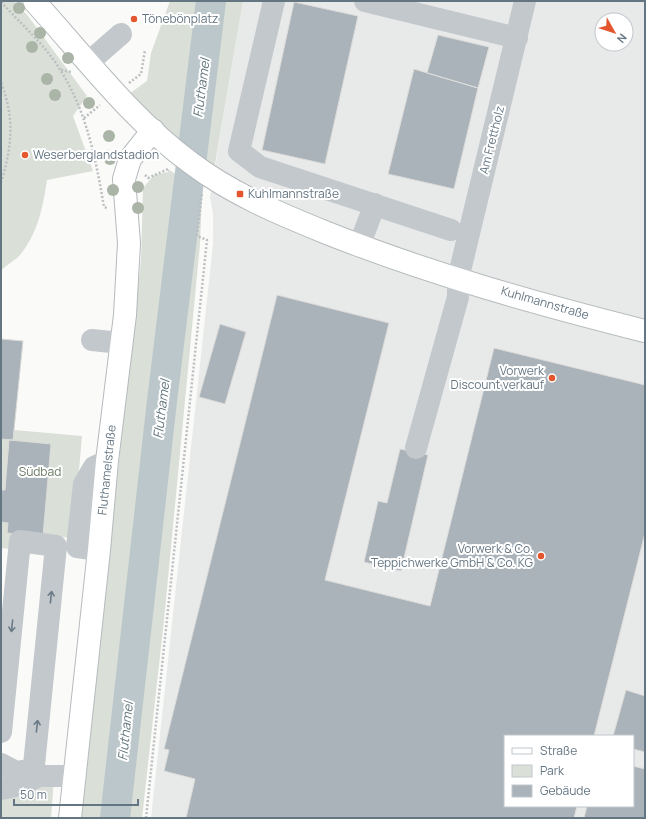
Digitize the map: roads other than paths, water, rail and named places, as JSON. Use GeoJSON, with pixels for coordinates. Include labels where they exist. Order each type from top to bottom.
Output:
{"type":"FeatureCollection","features":[{"type":"Feature","properties":{"kind":"main road","name":"Kuhlmannstraße"},"geometry":{"type":"LineString","coordinates":[[34,1],[115,93],[169,145],[205,184],[254,201],[386,256],[458,279],[645,331]]}},
{"type":"Feature","properties":{"kind":"main road","name":"Fluthamelstraße"},"geometry":{"type":"LineString","coordinates":[[70,818],[99,550],[107,461],[121,343],[129,243],[124,179],[130,158],[152,130]]}},
{"type":"Feature","properties":{"kind":"street"},"geometry":{"type":"LineString","coordinates":[[274,1],[239,151],[260,167],[451,230]]}},
{"type":"Feature","properties":{"kind":"street"},"geometry":{"type":"LineString","coordinates":[[365,1],[517,38]]}},
{"type":"Feature","properties":{"kind":"street","name":"Am Frettholz"},"geometry":{"type":"LineString","coordinates":[[416,448],[458,297],[458,279],[525,1]]}},
{"type":"Feature","properties":{"kind":"street"},"geometry":{"type":"LineString","coordinates":[[89,62],[121,34]]}},
{"type":"Feature","properties":{"kind":"street"},"geometry":{"type":"LineString","coordinates":[[359,246],[375,204]]}},
{"type":"Feature","properties":{"kind":"street"},"geometry":{"type":"LineString","coordinates":[[92,340],[121,343]]}},
{"type":"Feature","properties":{"kind":"street"},"geometry":{"type":"LineString","coordinates":[[9,768],[28,770],[34,765],[66,546],[84,484],[94,467],[107,461]]}},
{"type":"Feature","properties":{"kind":"street"},"geometry":{"type":"LineString","coordinates":[[1,732],[20,541],[99,550]]}},
{"type":"Feature","properties":{"kind":"street"},"geometry":{"type":"LineString","coordinates":[[9,768],[39,776],[75,776]]}},
{"type":"Feature","properties":{"kind":"street"},"geometry":{"type":"LineString","coordinates":[[1,789],[21,785],[39,776]]}},
{"type":"Feature","properties":{"kind":"waterway","name":"Fluthamel"},"geometry":{"type":"LineString","coordinates":[[115,818],[162,401],[211,1]]}},
{"type":"Feature","properties":{"kind":"place","name":"Tönebönplatz"},"geometry":{"type":"Point","coordinates":[134,19]}},
{"type":"Feature","properties":{"kind":"place","name":"Weserberglandstadion"},"geometry":{"type":"Point","coordinates":[25,155]}},
{"type":"Feature","properties":{"kind":"place","name":"Kuhlmannstraße"},"geometry":{"type":"Point","coordinates":[240,194]}},
{"type":"Feature","properties":{"kind":"place","name":"Vorwerk Discount verkauf"},"geometry":{"type":"Point","coordinates":[552,378]}},
{"type":"Feature","properties":{"kind":"place","name":"Vorwerk & Co. Teppichwerke GmbH & Co. KG"},"geometry":{"type":"Point","coordinates":[541,556]}},
{"type":"Feature","properties":{"kind":"park label","name":"Südbad"},"geometry":{"type":"Point","coordinates":[40,472]}}]}
